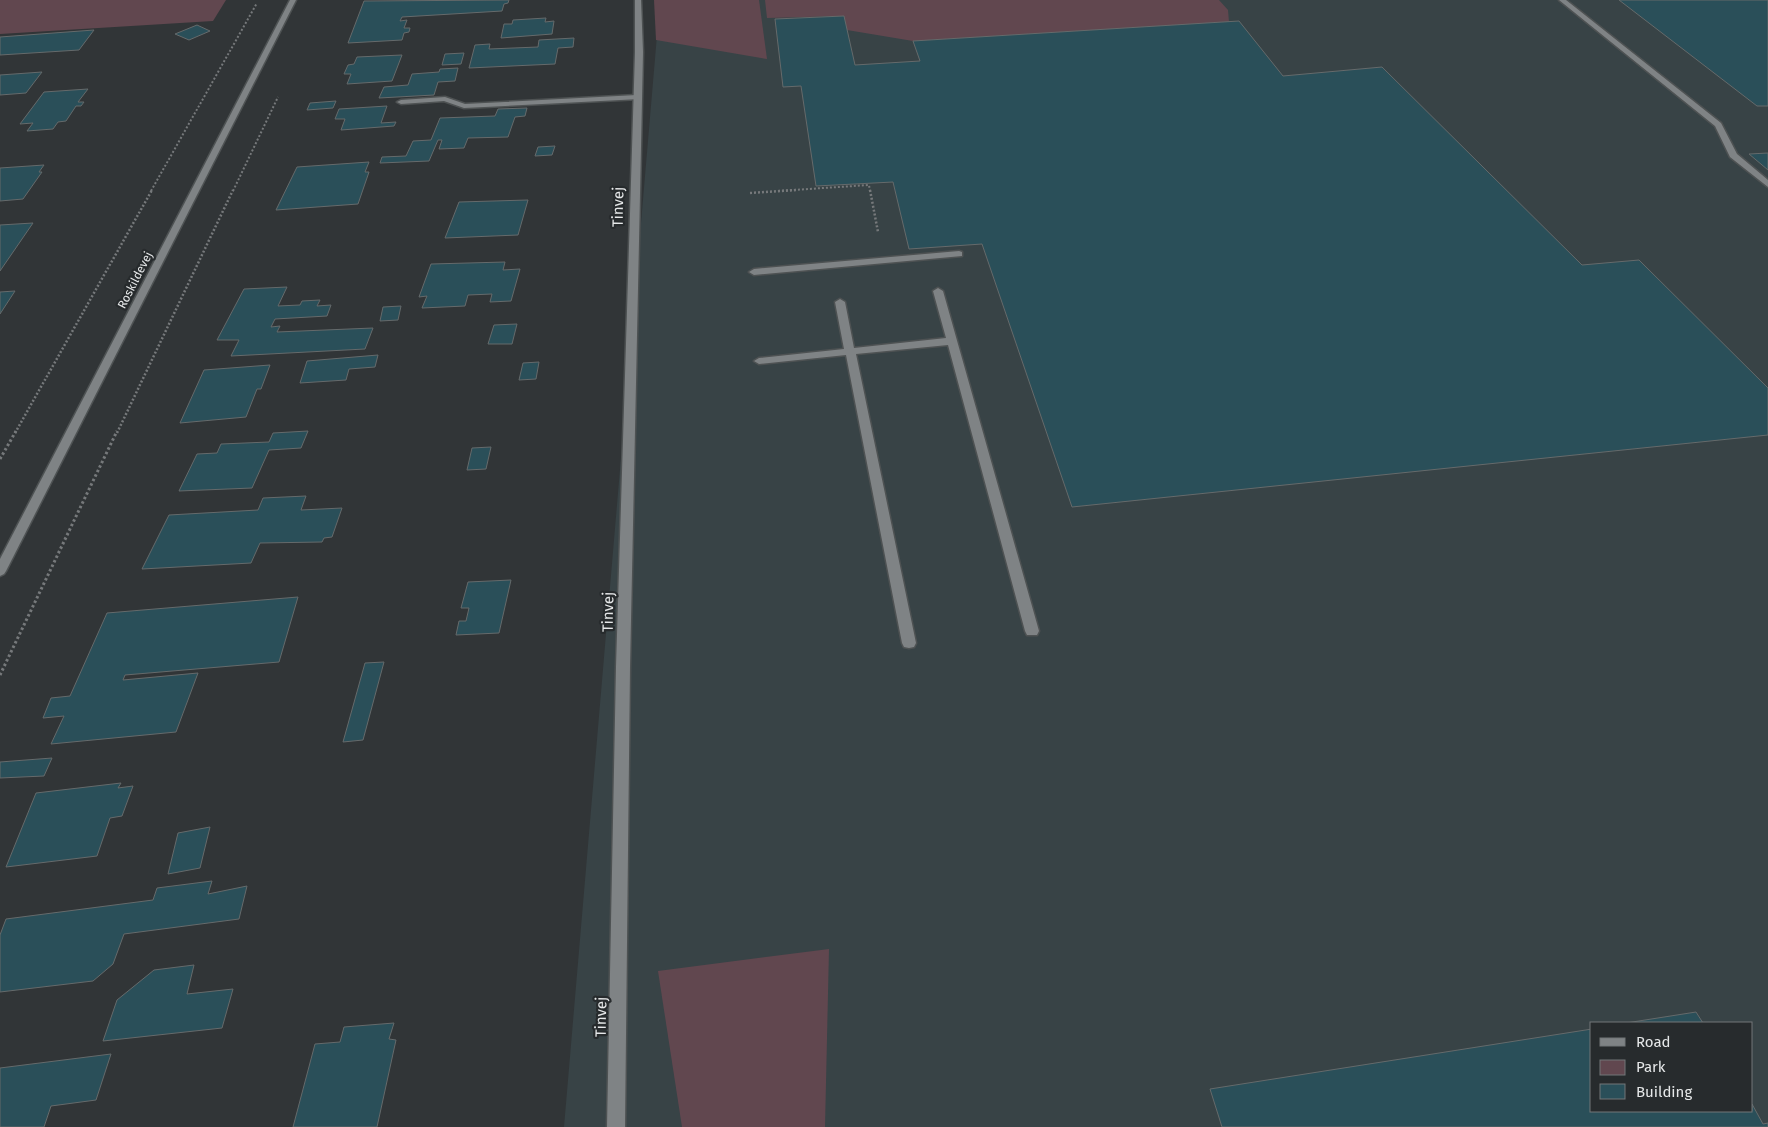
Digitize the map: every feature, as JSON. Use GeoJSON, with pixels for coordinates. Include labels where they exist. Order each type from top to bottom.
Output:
{"type":"FeatureCollection","features":[{"type":"Feature","properties":{"kind":"street","name":"Roskildevej"},"geometry":{"type":"LineString","coordinates":[[0,571],[293,0]]}},
{"type":"Feature","properties":{"kind":"street","name":"Tinvej"},"geometry":{"type":"LineString","coordinates":[[616,1127],[623,667],[638,0]]}},
{"type":"Feature","properties":{"kind":"street"},"geometry":{"type":"LineString","coordinates":[[1562,0],[1718,125],[1733,155],[1768,184]]}},
{"type":"Feature","properties":{"kind":"street"},"geometry":{"type":"LineString","coordinates":[[401,102],[444,99],[464,106],[637,97]]}},
{"type":"Feature","properties":{"kind":"street"},"geometry":{"type":"LineString","coordinates":[[754,272],[959,254]]}},
{"type":"Feature","properties":{"kind":"street"},"geometry":{"type":"LineString","coordinates":[[938,291],[1032,630]]}},
{"type":"Feature","properties":{"kind":"street"},"geometry":{"type":"LineString","coordinates":[[840,302],[909,643]]}},
{"type":"Feature","properties":{"kind":"street"},"geometry":{"type":"LineString","coordinates":[[759,360],[849,353],[952,341]]}},
{"type":"Feature","properties":{"kind":"path"},"geometry":{"type":"LineString","coordinates":[[0,459],[259,0]]}},
{"type":"Feature","properties":{"kind":"path"},"geometry":{"type":"LineString","coordinates":[[0,675],[279,95]]}},
{"type":"Feature","properties":{"kind":"path"},"geometry":{"type":"LineString","coordinates":[[750,193],[869,185],[884,261]]}},
{"type":"Feature","properties":{"kind":"shaded area"},"geometry":{"type":"Polygon","coordinates":[[[660,0],[1768,0],[1768,1127],[564,1127],[660,0]]]}},
{"type":"Feature","properties":{"kind":"green space"},"geometry":{"type":"Polygon","coordinates":[[[0,0],[226,0],[213,21],[0,34],[0,0]]]}},
{"type":"Feature","properties":{"kind":"green space"},"geometry":{"type":"Polygon","coordinates":[[[654,0],[759,0],[767,59],[656,40],[654,0]]]}},
{"type":"Feature","properties":{"kind":"green space"},"geometry":{"type":"Polygon","coordinates":[[[765,0],[1219,0],[1228,10],[1229,22],[913,41],[847,30],[843,16],[767,18],[765,0]]]}},
{"type":"Feature","properties":{"kind":"green space"},"geometry":{"type":"Polygon","coordinates":[[[829,949],[825,1127],[682,1127],[658,971],[829,949]]]}},
{"type":"Feature","properties":{"kind":"building"},"geometry":{"type":"Polygon","coordinates":[[[509,0],[508,3],[504,4],[502,11],[402,17],[400,21],[407,20],[404,28],[410,28],[409,32],[404,33],[402,40],[348,43],[364,1],[509,0]]]}},
{"type":"Feature","properties":{"kind":"building"},"geometry":{"type":"Polygon","coordinates":[[[1619,0],[1768,0],[1768,106],[1757,106],[1619,0]]]}},
{"type":"Feature","properties":{"kind":"building"},"geometry":{"type":"Polygon","coordinates":[[[844,16],[855,65],[920,61],[913,41],[1239,21],[1283,76],[1382,67],[1582,265],[1639,260],[1768,388],[1768,435],[1072,507],[982,244],[909,249],[893,182],[816,186],[801,86],[783,87],[775,19],[844,16]]]}},
{"type":"Feature","properties":{"kind":"building"},"geometry":{"type":"Polygon","coordinates":[[[546,18],[545,22],[554,21],[552,34],[501,38],[504,24],[512,24],[513,20],[546,18]]]}},
{"type":"Feature","properties":{"kind":"building"},"geometry":{"type":"Polygon","coordinates":[[[197,25],[210,31],[189,40],[175,34],[197,25]]]}},
{"type":"Feature","properties":{"kind":"building"},"geometry":{"type":"Polygon","coordinates":[[[94,30],[79,50],[0,55],[0,37],[94,30]]]}},
{"type":"Feature","properties":{"kind":"building"},"geometry":{"type":"Polygon","coordinates":[[[574,38],[573,47],[558,48],[555,64],[469,68],[475,45],[490,44],[489,49],[538,47],[539,40],[574,38]]]}},
{"type":"Feature","properties":{"kind":"building"},"geometry":{"type":"Polygon","coordinates":[[[464,53],[461,64],[442,65],[445,54],[464,53]]]}},
{"type":"Feature","properties":{"kind":"building"},"geometry":{"type":"Polygon","coordinates":[[[402,55],[392,81],[347,84],[351,74],[344,74],[348,65],[354,64],[357,57],[402,55]]]}},
{"type":"Feature","properties":{"kind":"building"},"geometry":{"type":"Polygon","coordinates":[[[458,68],[455,81],[438,82],[434,95],[379,98],[384,87],[408,85],[412,74],[439,72],[440,69],[458,68]]]}},
{"type":"Feature","properties":{"kind":"building"},"geometry":{"type":"Polygon","coordinates":[[[42,72],[26,93],[0,95],[0,75],[42,72]]]}},
{"type":"Feature","properties":{"kind":"building"},"geometry":{"type":"Polygon","coordinates":[[[88,89],[78,102],[84,102],[81,106],[76,106],[66,121],[58,122],[53,129],[27,131],[33,123],[20,124],[44,92],[88,89]]]}},
{"type":"Feature","properties":{"kind":"building"},"geometry":{"type":"Polygon","coordinates":[[[336,101],[333,108],[307,110],[310,103],[336,101]]]}},
{"type":"Feature","properties":{"kind":"building"},"geometry":{"type":"Polygon","coordinates":[[[387,106],[381,123],[396,122],[394,126],[341,130],[345,119],[335,119],[339,109],[387,106]]]}},
{"type":"Feature","properties":{"kind":"building"},"geometry":{"type":"Polygon","coordinates":[[[527,108],[525,116],[515,117],[508,137],[468,138],[464,148],[439,149],[442,140],[438,140],[429,161],[380,163],[382,157],[406,156],[413,141],[431,140],[440,118],[495,116],[498,109],[527,108]]]}},
{"type":"Feature","properties":{"kind":"building"},"geometry":{"type":"Polygon","coordinates":[[[555,146],[552,155],[535,156],[538,147],[555,146]]]}},
{"type":"Feature","properties":{"kind":"building"},"geometry":{"type":"Polygon","coordinates":[[[1768,153],[1768,170],[1749,154],[1768,153]]]}},
{"type":"Feature","properties":{"kind":"building"},"geometry":{"type":"Polygon","coordinates":[[[369,162],[365,172],[369,172],[358,204],[276,210],[297,167],[369,162]]]}},
{"type":"Feature","properties":{"kind":"building"},"geometry":{"type":"Polygon","coordinates":[[[44,165],[39,172],[42,172],[23,199],[0,201],[0,168],[44,165]]]}},
{"type":"Feature","properties":{"kind":"building"},"geometry":{"type":"Polygon","coordinates":[[[528,200],[518,235],[445,238],[459,202],[528,200]]]}},
{"type":"Feature","properties":{"kind":"building"},"geometry":{"type":"Polygon","coordinates":[[[33,223],[0,271],[0,225],[33,223]]]}},
{"type":"Feature","properties":{"kind":"building"},"geometry":{"type":"Polygon","coordinates":[[[505,262],[503,270],[520,269],[511,301],[490,302],[492,294],[468,295],[465,306],[422,308],[427,296],[419,297],[431,264],[505,262]]]}},
{"type":"Feature","properties":{"kind":"building"},"geometry":{"type":"Polygon","coordinates":[[[287,287],[278,306],[300,305],[302,301],[320,300],[317,306],[331,305],[327,316],[275,319],[271,327],[280,326],[277,332],[373,328],[365,349],[231,356],[239,340],[217,340],[244,289],[287,287]]]}},
{"type":"Feature","properties":{"kind":"building"},"geometry":{"type":"Polygon","coordinates":[[[15,291],[0,314],[0,292],[15,291]]]}},
{"type":"Feature","properties":{"kind":"building"},"geometry":{"type":"Polygon","coordinates":[[[401,306],[398,320],[380,321],[383,307],[401,306]]]}},
{"type":"Feature","properties":{"kind":"building"},"geometry":{"type":"Polygon","coordinates":[[[517,324],[512,344],[488,344],[494,325],[517,324]]]}},
{"type":"Feature","properties":{"kind":"building"},"geometry":{"type":"Polygon","coordinates":[[[378,355],[375,367],[349,369],[346,380],[300,383],[307,361],[378,355]]]}},
{"type":"Feature","properties":{"kind":"building"},"geometry":{"type":"Polygon","coordinates":[[[539,362],[536,379],[519,380],[523,363],[539,362]]]}},
{"type":"Feature","properties":{"kind":"building"},"geometry":{"type":"Polygon","coordinates":[[[270,365],[261,389],[257,389],[246,417],[180,423],[204,370],[270,365]]]}},
{"type":"Feature","properties":{"kind":"building"},"geometry":{"type":"Polygon","coordinates":[[[308,431],[301,448],[269,450],[252,488],[179,491],[197,454],[217,453],[221,444],[269,442],[273,433],[308,431]]]}},
{"type":"Feature","properties":{"kind":"building"},"geometry":{"type":"Polygon","coordinates":[[[491,447],[486,469],[467,470],[472,448],[491,447]]]}},
{"type":"Feature","properties":{"kind":"building"},"geometry":{"type":"Polygon","coordinates":[[[306,496],[301,510],[342,508],[332,537],[324,538],[322,542],[260,543],[251,563],[142,569],[169,515],[258,510],[263,498],[306,496]]]}},
{"type":"Feature","properties":{"kind":"building"},"geometry":{"type":"Polygon","coordinates":[[[511,580],[499,633],[456,635],[459,621],[466,621],[469,608],[461,608],[468,582],[511,580]]]}},
{"type":"Feature","properties":{"kind":"building"},"geometry":{"type":"Polygon","coordinates":[[[298,597],[279,662],[125,675],[123,680],[198,673],[176,732],[51,744],[64,716],[43,718],[51,698],[70,696],[107,613],[298,597]]]}},
{"type":"Feature","properties":{"kind":"building"},"geometry":{"type":"Polygon","coordinates":[[[384,662],[363,740],[343,742],[365,663],[384,662]]]}},
{"type":"Feature","properties":{"kind":"building"},"geometry":{"type":"Polygon","coordinates":[[[52,758],[44,776],[0,778],[0,762],[52,758]]]}},
{"type":"Feature","properties":{"kind":"building"},"geometry":{"type":"Polygon","coordinates":[[[121,783],[118,788],[133,786],[122,816],[110,818],[97,856],[6,867],[36,793],[121,783]]]}},
{"type":"Feature","properties":{"kind":"building"},"geometry":{"type":"Polygon","coordinates":[[[210,827],[200,868],[168,874],[178,833],[210,827]]]}},
{"type":"Feature","properties":{"kind":"building"},"geometry":{"type":"Polygon","coordinates":[[[212,881],[208,894],[247,886],[239,919],[124,934],[113,964],[93,981],[0,992],[0,935],[6,919],[153,900],[157,888],[212,881]]]}},
{"type":"Feature","properties":{"kind":"building"},"geometry":{"type":"Polygon","coordinates":[[[194,965],[187,994],[233,989],[222,1028],[103,1041],[117,1000],[154,970],[194,965]]]}},
{"type":"Feature","properties":{"kind":"building"},"geometry":{"type":"Polygon","coordinates":[[[1696,1012],[1702,1022],[1632,1022],[1696,1012]]]}},
{"type":"Feature","properties":{"kind":"building"},"geometry":{"type":"Polygon","coordinates":[[[394,1023],[389,1039],[396,1040],[377,1127],[293,1127],[315,1044],[340,1042],[344,1027],[394,1023]]]}},
{"type":"Feature","properties":{"kind":"building"},"geometry":{"type":"Polygon","coordinates":[[[1590,1029],[1590,1112],[1753,1112],[1753,1106],[1763,1124],[1768,1123],[1768,1127],[1222,1127],[1210,1089],[1590,1029]]]}},
{"type":"Feature","properties":{"kind":"building"},"geometry":{"type":"Polygon","coordinates":[[[111,1054],[96,1100],[51,1106],[44,1127],[0,1127],[0,1068],[111,1054]]]}}]}
